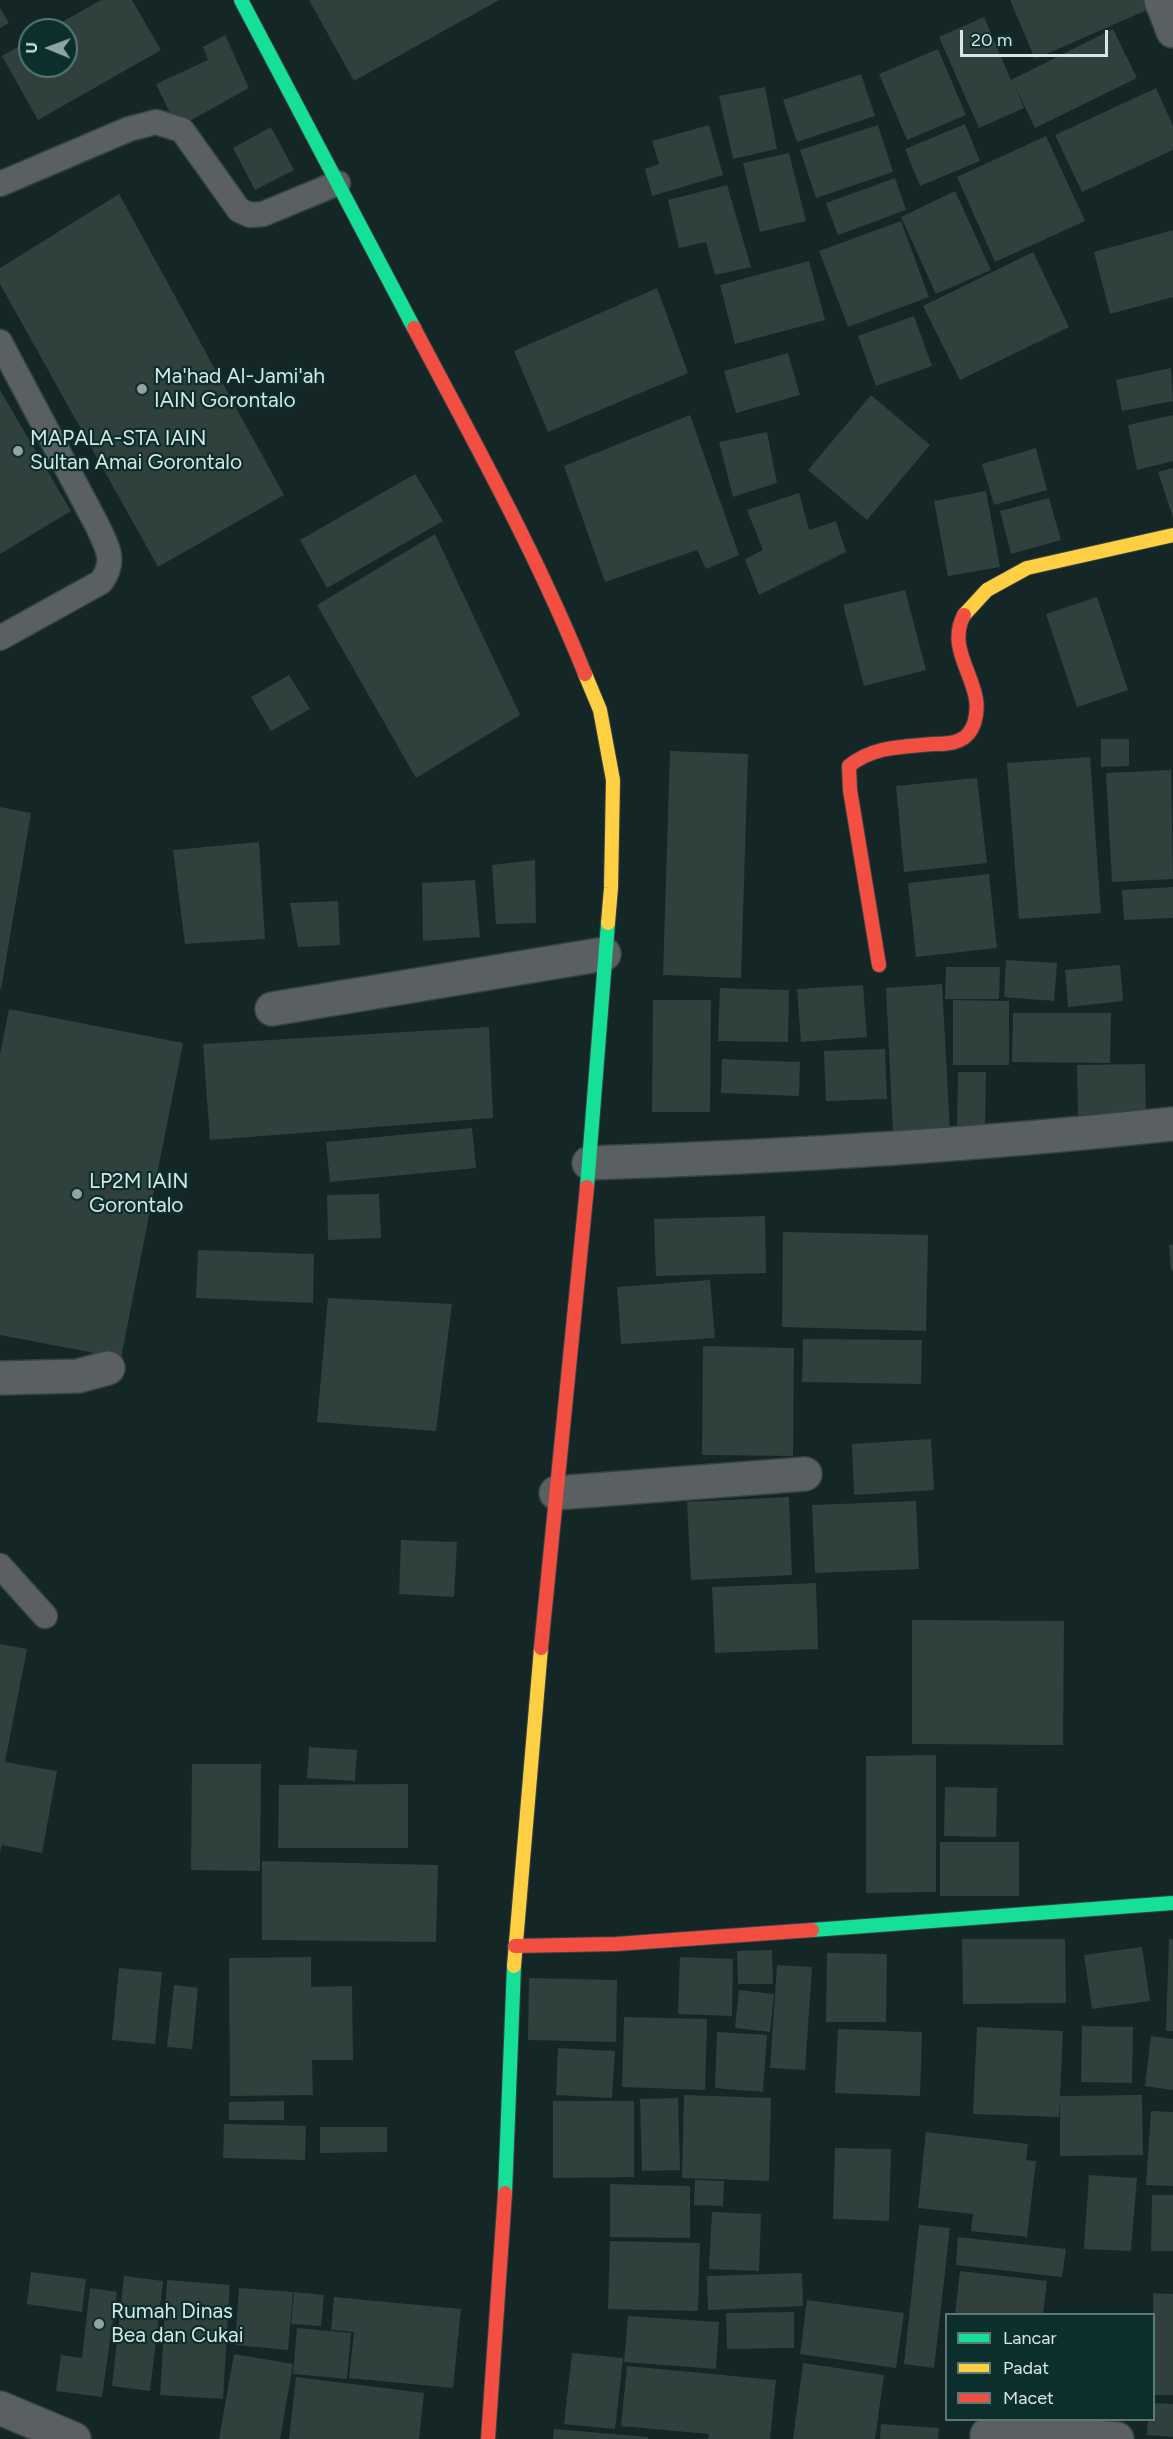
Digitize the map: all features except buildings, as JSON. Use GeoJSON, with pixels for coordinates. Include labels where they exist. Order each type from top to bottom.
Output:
{"type":"FeatureCollection","features":[{"type":"Feature","properties":{"kind":"street"},"geometry":{"type":"LineString","coordinates":[[241,0],[521,533],[563,619],[600,710],[613,780],[610,888],[589,1163],[556,1493],[515,1946],[503,2249],[489,2439]]}},
{"type":"Feature","properties":{"kind":"street"},"geometry":{"type":"LineString","coordinates":[[1161,0],[1173,31]]}},
{"type":"Feature","properties":{"kind":"street"},"geometry":{"type":"LineString","coordinates":[[879,965],[850,790],[849,766],[857,757],[872,752],[964,739],[974,725],[977,706],[958,638],[959,625],[967,611],[991,586],[1027,568],[1142,539],[1173,535]]}},
{"type":"Feature","properties":{"kind":"street"},"geometry":{"type":"LineString","coordinates":[[272,1009],[604,954]]}},
{"type":"Feature","properties":{"kind":"street"},"geometry":{"type":"LineString","coordinates":[[589,1163],[722,1159],[869,1150],[1173,1124]]}},
{"type":"Feature","properties":{"kind":"street"},"geometry":{"type":"LineString","coordinates":[[0,1377],[70,1376],[108,1368]]}},
{"type":"Feature","properties":{"kind":"street"},"geometry":{"type":"LineString","coordinates":[[556,1493],[805,1474]]}},
{"type":"Feature","properties":{"kind":"street"},"geometry":{"type":"LineString","coordinates":[[515,1946],[616,1944],[1173,1903]]}},
{"type":"Feature","properties":{"kind":"street"},"geometry":{"type":"LineString","coordinates":[[0,2408],[74,2439]]}},
{"type":"Feature","properties":{"kind":"street"},"geometry":{"type":"LineString","coordinates":[[987,2435],[1018,2431],[1118,2439]]}},
{"type":"Feature","properties":{"kind":"lane"},"geometry":{"type":"LineString","coordinates":[[0,184],[129,129],[156,122],[182,130],[238,210],[250,215],[263,214],[338,183]]}},
{"type":"Feature","properties":{"kind":"lane"},"geometry":{"type":"LineString","coordinates":[[0,342],[97,525],[109,552],[110,570],[101,582],[0,638]]}},
{"type":"Feature","properties":{"kind":"lane"},"geometry":{"type":"LineString","coordinates":[[0,1566],[45,1616]]}},
{"type":"Feature","properties":{"kind":"traffic: fast"},"geometry":{"type":"LineString","coordinates":[[241,0],[414,328]]}},
{"type":"Feature","properties":{"kind":"traffic: fast"},"geometry":{"type":"LineString","coordinates":[[587,1187],[608,923]]}},
{"type":"Feature","properties":{"kind":"traffic: fast"},"geometry":{"type":"LineString","coordinates":[[812,1930],[1173,1903]]}},
{"type":"Feature","properties":{"kind":"traffic: fast"},"geometry":{"type":"LineString","coordinates":[[505,2193],[514,1966]]}},
{"type":"Feature","properties":{"kind":"traffic: slow"},"geometry":{"type":"LineString","coordinates":[[964,615],[987,590],[1027,568],[1173,535]]}},
{"type":"Feature","properties":{"kind":"traffic: slow"},"geometry":{"type":"LineString","coordinates":[[585,674],[600,710],[613,780],[608,923]]}},
{"type":"Feature","properties":{"kind":"traffic: slow"},"geometry":{"type":"LineString","coordinates":[[514,1966],[541,1648]]}},
{"type":"Feature","properties":{"kind":"traffic: jam"},"geometry":{"type":"LineString","coordinates":[[414,328],[526,542],[585,674]]}},
{"type":"Feature","properties":{"kind":"traffic: jam"},"geometry":{"type":"LineString","coordinates":[[879,965],[850,790],[849,766],[858,759],[878,751],[950,743],[960,740],[969,733],[976,717],[977,705],[959,647],[958,637],[964,615]]}},
{"type":"Feature","properties":{"kind":"traffic: jam"},"geometry":{"type":"LineString","coordinates":[[541,1648],[587,1187]]}},
{"type":"Feature","properties":{"kind":"traffic: jam"},"geometry":{"type":"LineString","coordinates":[[515,1946],[616,1944],[812,1930]]}},
{"type":"Feature","properties":{"kind":"traffic: jam"},"geometry":{"type":"LineString","coordinates":[[488,2439],[505,2193]]}},
{"type":"Feature","properties":{"kind":"place","name":"Ma'had Al-Jami'ah IAIN Gorontalo"},"geometry":{"type":"Point","coordinates":[142,389]}},
{"type":"Feature","properties":{"kind":"place","name":"MAPALA-STA IAIN Sultan Amai Gorontalo"},"geometry":{"type":"Point","coordinates":[18,451]}},
{"type":"Feature","properties":{"kind":"place","name":"LP2M IAIN Gorontalo"},"geometry":{"type":"Point","coordinates":[77,1194]}},
{"type":"Feature","properties":{"kind":"place","name":"Rumah Dinas Bea dan Cukai"},"geometry":{"type":"Point","coordinates":[99,2324]}}]}
